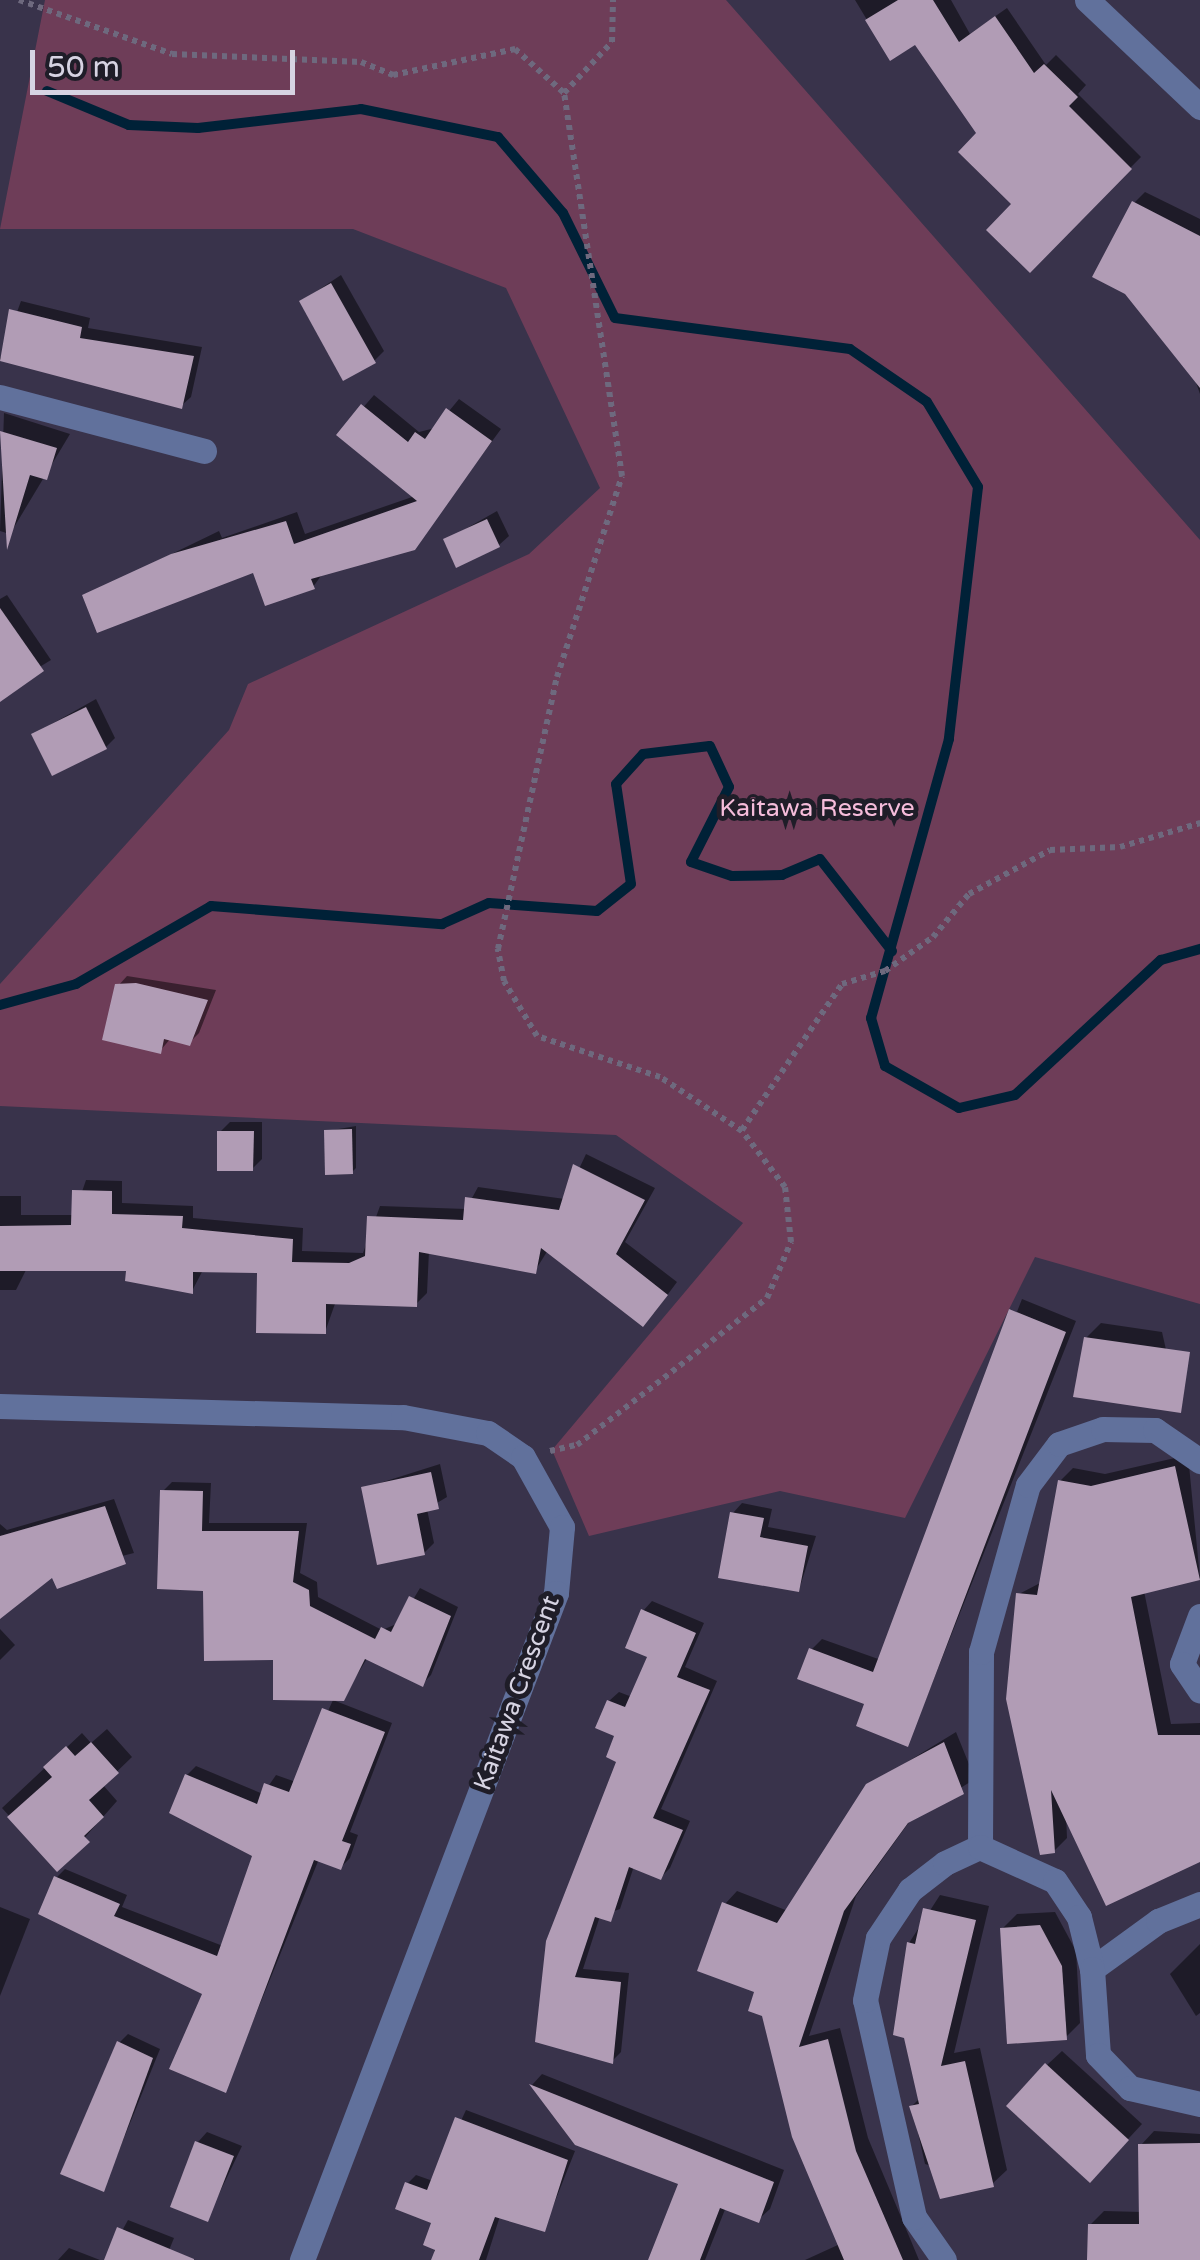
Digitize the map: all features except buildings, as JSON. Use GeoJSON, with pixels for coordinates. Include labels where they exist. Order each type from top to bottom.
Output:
{"type":"FeatureCollection","features":[{"type":"Feature","properties":{"kind":"street"},"geometry":{"type":"LineString","coordinates":[[1087,0],[1200,107]]}},
{"type":"Feature","properties":{"kind":"street"},"geometry":{"type":"LineString","coordinates":[[0,398],[204,451]]}},
{"type":"Feature","properties":{"kind":"street","name":"Kaitawa Crescent"},"geometry":{"type":"LineString","coordinates":[[0,1406],[404,1417],[488,1432],[523,1457],[562,1527],[556,1593],[302,2260]]}},
{"type":"Feature","properties":{"kind":"street"},"geometry":{"type":"LineString","coordinates":[[980,1846],[981,1652],[1028,1484],[1059,1444],[1103,1430],[1155,1430],[1200,1461]]}},
{"type":"Feature","properties":{"kind":"street"},"geometry":{"type":"LineString","coordinates":[[1200,1616],[1182,1664],[1200,1691]]}},
{"type":"Feature","properties":{"kind":"street"},"geometry":{"type":"LineString","coordinates":[[980,1846],[1055,1880],[1079,1917],[1092,1969],[1098,2056],[1130,2088],[1200,2104]]}},
{"type":"Feature","properties":{"kind":"street"},"geometry":{"type":"LineString","coordinates":[[944,2260],[914,2217],[865,2000],[878,1938],[910,1890],[980,1846]]}},
{"type":"Feature","properties":{"kind":"street"},"geometry":{"type":"LineString","coordinates":[[1092,1969],[1158,1921],[1200,1904]]}},
{"type":"Feature","properties":{"kind":"path"},"geometry":{"type":"LineString","coordinates":[[19,0],[172,54],[361,62],[393,75],[514,49],[564,93],[614,456],[622,476],[557,676],[498,949],[504,981],[537,1036],[660,1077],[742,1130],[784,1187],[791,1242],[767,1298],[577,1446],[523,1457]]}},
{"type":"Feature","properties":{"kind":"path"},"geometry":{"type":"LineString","coordinates":[[564,93],[612,42],[613,0]]}},
{"type":"Feature","properties":{"kind":"path"},"geometry":{"type":"LineString","coordinates":[[742,1130],[830,998],[934,937],[968,894],[1050,850],[1120,847],[1200,823]]}},
{"type":"Feature","properties":{"kind":"green space","name":"Kaitawa Reserve"},"geometry":{"type":"Polygon","coordinates":[[[45,0],[726,0],[1200,540],[1200,1304],[1035,1257],[905,1518],[780,1491],[589,1536],[552,1450],[743,1223],[616,1135],[0,1106],[0,984],[229,730],[248,684],[529,554],[600,488],[506,288],[353,229],[0,229],[45,0]]]}},
{"type":"Feature","properties":{"kind":"waterway"},"geometry":{"type":"LineString","coordinates":[[47,91],[129,125],[198,128],[361,109],[498,137],[563,213],[615,318],[850,349],[927,402],[978,487],[949,739],[871,1018],[885,1066],[959,1108],[1015,1095],[1161,960],[1200,949]]}},
{"type":"Feature","properties":{"kind":"waterway"},"geometry":{"type":"LineString","coordinates":[[0,1005],[76,984],[211,906],[442,924],[489,903],[597,911],[631,884],[616,784],[643,754],[710,746],[729,787],[691,862],[732,876],[782,875],[820,859],[892,951]]}}]}
